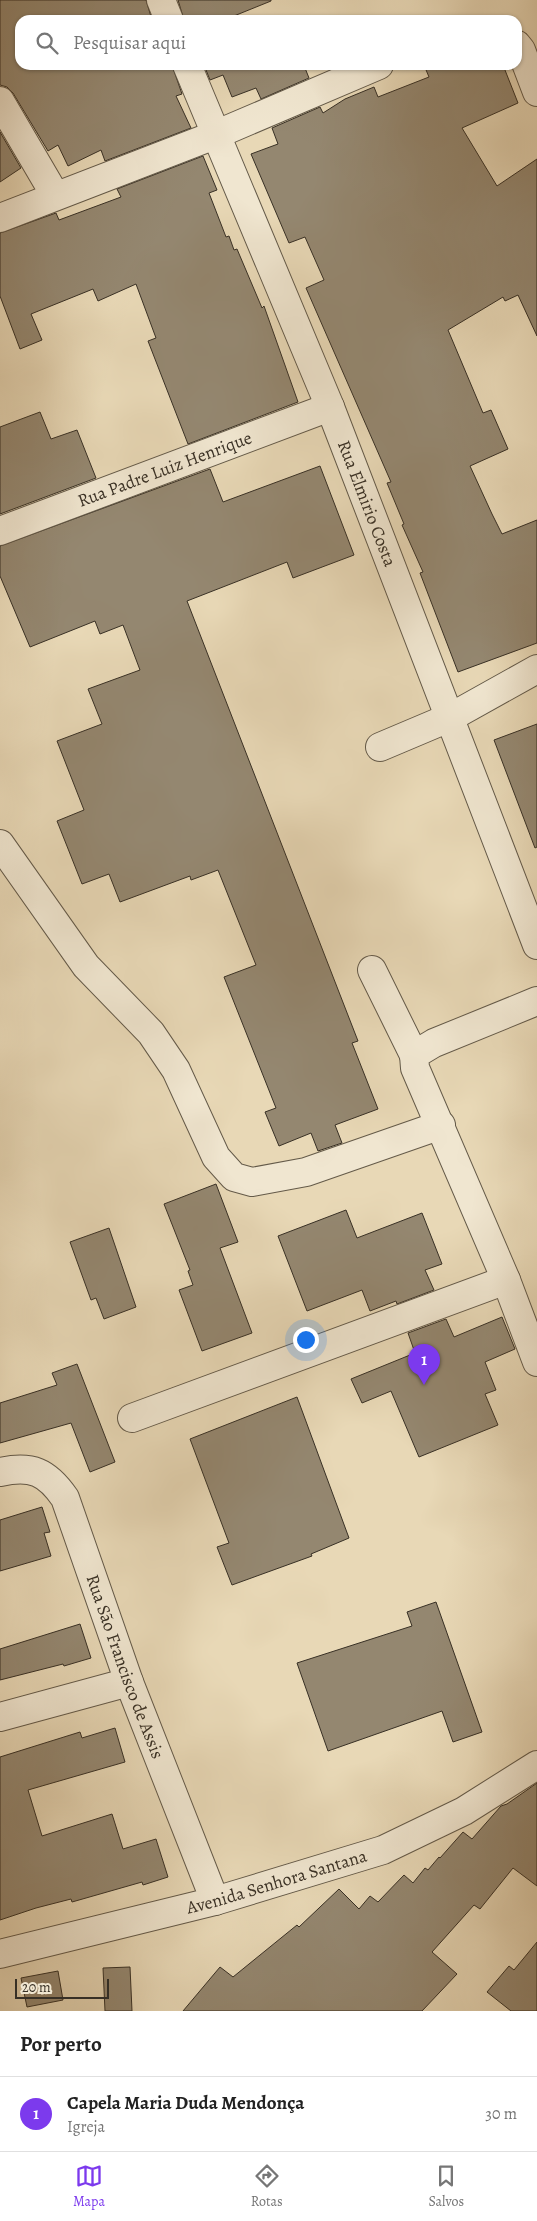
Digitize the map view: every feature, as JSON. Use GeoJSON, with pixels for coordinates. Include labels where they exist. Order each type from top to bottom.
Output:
{"type":"FeatureCollection","features":[{"type":"Feature","properties":{"kind":"street"},"geometry":{"type":"LineString","coordinates":[[161,0],[167,15]]}},
{"type":"Feature","properties":{"kind":"street"},"geometry":{"type":"LineString","coordinates":[[522,50],[537,92]]}},
{"type":"Feature","properties":{"kind":"street","name":"Rua Elmirio Costa"},"geometry":{"type":"LineString","coordinates":[[189,70],[330,407],[451,716],[537,945]]}},
{"type":"Feature","properties":{"kind":"street"},"geometry":{"type":"LineString","coordinates":[[0,218],[55,195],[215,135],[367,70]]}},
{"type":"Feature","properties":{"kind":"street"},"geometry":{"type":"LineString","coordinates":[[0,102],[55,195]]}},
{"type":"Feature","properties":{"kind":"street","name":"Rua Padre Luiz Henrique"},"geometry":{"type":"LineString","coordinates":[[0,530],[330,407]]}},
{"type":"Feature","properties":{"kind":"street"},"geometry":{"type":"LineString","coordinates":[[380,747],[451,716],[537,669]]}},
{"type":"Feature","properties":{"kind":"street"},"geometry":{"type":"LineString","coordinates":[[0,844],[86,966],[150,1034],[166,1055],[176,1070],[216,1156],[234,1177],[252,1182],[306,1172],[441,1125]]}},
{"type":"Feature","properties":{"kind":"street"},"geometry":{"type":"LineString","coordinates":[[372,970],[414,1055],[415,1068],[506,1280],[537,1362]]}},
{"type":"Feature","properties":{"kind":"street"},"geometry":{"type":"LineString","coordinates":[[414,1055],[434,1043],[537,1001]]}},
{"type":"Feature","properties":{"kind":"street"},"geometry":{"type":"LineString","coordinates":[[132,1418],[506,1280]]}},
{"type":"Feature","properties":{"kind":"street","name":"Rua São Francisco de Assis"},"geometry":{"type":"LineString","coordinates":[[2,1472],[31,1471],[43,1474],[53,1482],[65,1498],[129,1682],[215,1901]]}},
{"type":"Feature","properties":{"kind":"street"},"geometry":{"type":"LineString","coordinates":[[0,1717],[129,1682]]}},
{"type":"Feature","properties":{"kind":"street","name":"Avenida Senhora Santana"},"geometry":{"type":"LineString","coordinates":[[0,1954],[215,1901],[383,1850],[464,1811],[537,1765]]}},
{"type":"Feature","properties":{"kind":"building"},"geometry":{"type":"Polygon","coordinates":[[[0,0],[146,0],[150,15],[15,15],[15,70],[174,70],[182,94],[176,96],[191,128],[105,161],[101,150],[68,166],[58,145],[48,151],[13,93],[7,87],[0,85],[0,0]]]}},
{"type":"Feature","properties":{"kind":"building"},"geometry":{"type":"Polygon","coordinates":[[[178,0],[271,0],[236,15],[182,15],[178,0]]]}},
{"type":"Feature","properties":{"kind":"building"},"geometry":{"type":"Polygon","coordinates":[[[206,70],[306,70],[309,78],[261,99],[256,88],[232,97],[223,75],[210,80],[206,70]]]}},
{"type":"Feature","properties":{"kind":"building"},"geometry":{"type":"Polygon","coordinates":[[[426,70],[505,70],[518,103],[462,128],[497,186],[537,159],[537,336],[518,295],[505,301],[503,297],[448,330],[483,413],[491,410],[508,449],[470,466],[492,514],[502,534],[537,520],[537,643],[458,672],[420,573],[423,572],[402,525],[404,524],[387,483],[391,482],[306,288],[324,280],[305,237],[289,243],[251,154],[278,144],[272,128],[320,107],[323,113],[345,99],[374,87],[378,97],[429,77],[426,70]]]}},
{"type":"Feature","properties":{"kind":"building"},"geometry":{"type":"Polygon","coordinates":[[[0,132],[21,168],[0,182],[0,132]]]}},
{"type":"Feature","properties":{"kind":"building"},"geometry":{"type":"Polygon","coordinates":[[[203,156],[217,190],[209,193],[226,237],[229,236],[234,250],[237,249],[262,308],[264,306],[298,402],[188,444],[148,341],[156,338],[136,284],[98,301],[93,289],[31,314],[42,340],[20,349],[0,296],[0,233],[56,213],[59,220],[121,197],[117,189],[203,156]]]}},
{"type":"Feature","properties":{"kind":"building"},"geometry":{"type":"Polygon","coordinates":[[[40,412],[51,439],[77,430],[96,478],[0,514],[0,427],[40,412]]]}},
{"type":"Feature","properties":{"kind":"building"},"geometry":{"type":"Polygon","coordinates":[[[320,466],[354,555],[293,578],[287,562],[187,601],[358,1041],[352,1043],[378,1109],[335,1125],[342,1143],[318,1151],[311,1133],[279,1146],[265,1112],[276,1108],[224,977],[256,965],[218,870],[191,880],[190,876],[120,902],[109,874],[82,884],[57,821],[84,810],[57,741],[102,724],[88,689],[140,670],[123,625],[100,634],[95,621],[30,647],[0,576],[0,546],[210,469],[223,502],[320,466]]]}},
{"type":"Feature","properties":{"kind":"building"},"geometry":{"type":"Polygon","coordinates":[[[537,724],[537,847],[535,848],[494,740],[537,724]]]}},
{"type":"Feature","properties":{"kind":"building"},"geometry":{"type":"Polygon","coordinates":[[[216,1184],[238,1242],[220,1248],[252,1333],[202,1351],[179,1290],[193,1285],[188,1271],[190,1270],[164,1204],[216,1184]]]}},
{"type":"Feature","properties":{"kind":"building"},"geometry":{"type":"Polygon","coordinates":[[[346,1210],[357,1238],[422,1213],[442,1264],[425,1270],[434,1290],[397,1304],[396,1301],[370,1311],[362,1290],[307,1311],[278,1236],[346,1210]]]}},
{"type":"Feature","properties":{"kind":"building"},"geometry":{"type":"Polygon","coordinates":[[[109,1228],[136,1307],[104,1319],[96,1298],[91,1300],[70,1242],[109,1228]]]}},
{"type":"Feature","properties":{"kind":"building"},"geometry":{"type":"Polygon","coordinates":[[[502,1317],[515,1349],[485,1362],[496,1390],[485,1394],[498,1425],[419,1457],[391,1391],[362,1403],[351,1379],[415,1353],[408,1333],[446,1319],[454,1337],[502,1317]]]}},
{"type":"Feature","properties":{"kind":"building"},"geometry":{"type":"Polygon","coordinates":[[[77,1364],[115,1462],[90,1472],[71,1423],[0,1443],[0,1403],[57,1385],[52,1373],[77,1364]]]}},
{"type":"Feature","properties":{"kind":"building"},"geometry":{"type":"Polygon","coordinates":[[[297,1397],[349,1538],[311,1554],[312,1556],[232,1585],[217,1547],[229,1543],[190,1439],[297,1397]]]}},
{"type":"Feature","properties":{"kind":"building"},"geometry":{"type":"Polygon","coordinates":[[[42,1507],[50,1532],[44,1533],[51,1556],[0,1571],[0,1520],[42,1507]]]}},
{"type":"Feature","properties":{"kind":"building"},"geometry":{"type":"Polygon","coordinates":[[[436,1602],[482,1732],[453,1742],[442,1711],[328,1751],[297,1663],[412,1626],[407,1612],[436,1602]]]}},
{"type":"Feature","properties":{"kind":"building"},"geometry":{"type":"Polygon","coordinates":[[[80,1624],[91,1658],[0,1680],[0,1649],[80,1624]]]}},
{"type":"Feature","properties":{"kind":"building"},"geometry":{"type":"Polygon","coordinates":[[[115,1728],[125,1762],[28,1790],[42,1836],[112,1814],[123,1849],[156,1839],[168,1877],[143,1885],[142,1882],[72,1902],[71,1899],[0,1920],[0,1757],[80,1732],[82,1738],[115,1728]]]}},
{"type":"Feature","properties":{"kind":"building"},"geometry":{"type":"Polygon","coordinates":[[[537,1783],[537,1886],[513,1868],[480,1909],[474,1905],[432,1952],[457,1974],[422,2011],[183,2011],[220,1967],[233,1977],[297,1925],[299,1927],[339,1889],[359,1909],[370,1896],[378,1902],[404,1875],[413,1883],[425,1868],[428,1870],[463,1832],[472,1839],[501,1806],[507,1804],[537,1783]]]}},
{"type":"Feature","properties":{"kind":"building"},"geometry":{"type":"Polygon","coordinates":[[[537,1942],[537,2011],[511,2011],[487,1992],[509,1966],[514,1970],[537,1942]]]}},
{"type":"Feature","properties":{"kind":"building"},"geometry":{"type":"Polygon","coordinates":[[[130,1967],[132,2011],[105,2011],[103,1968],[130,1967]]]}},
{"type":"Feature","properties":{"kind":"building"},"geometry":{"type":"Polygon","coordinates":[[[58,1971],[63,2000],[27,2007],[21,1978],[58,1971]]]}},
{"type":"Feature","properties":{"kind":"place","name":"Capela Maria Duda Mendonça"},"geometry":{"type":"Point","coordinates":[424,1385]}}]}
